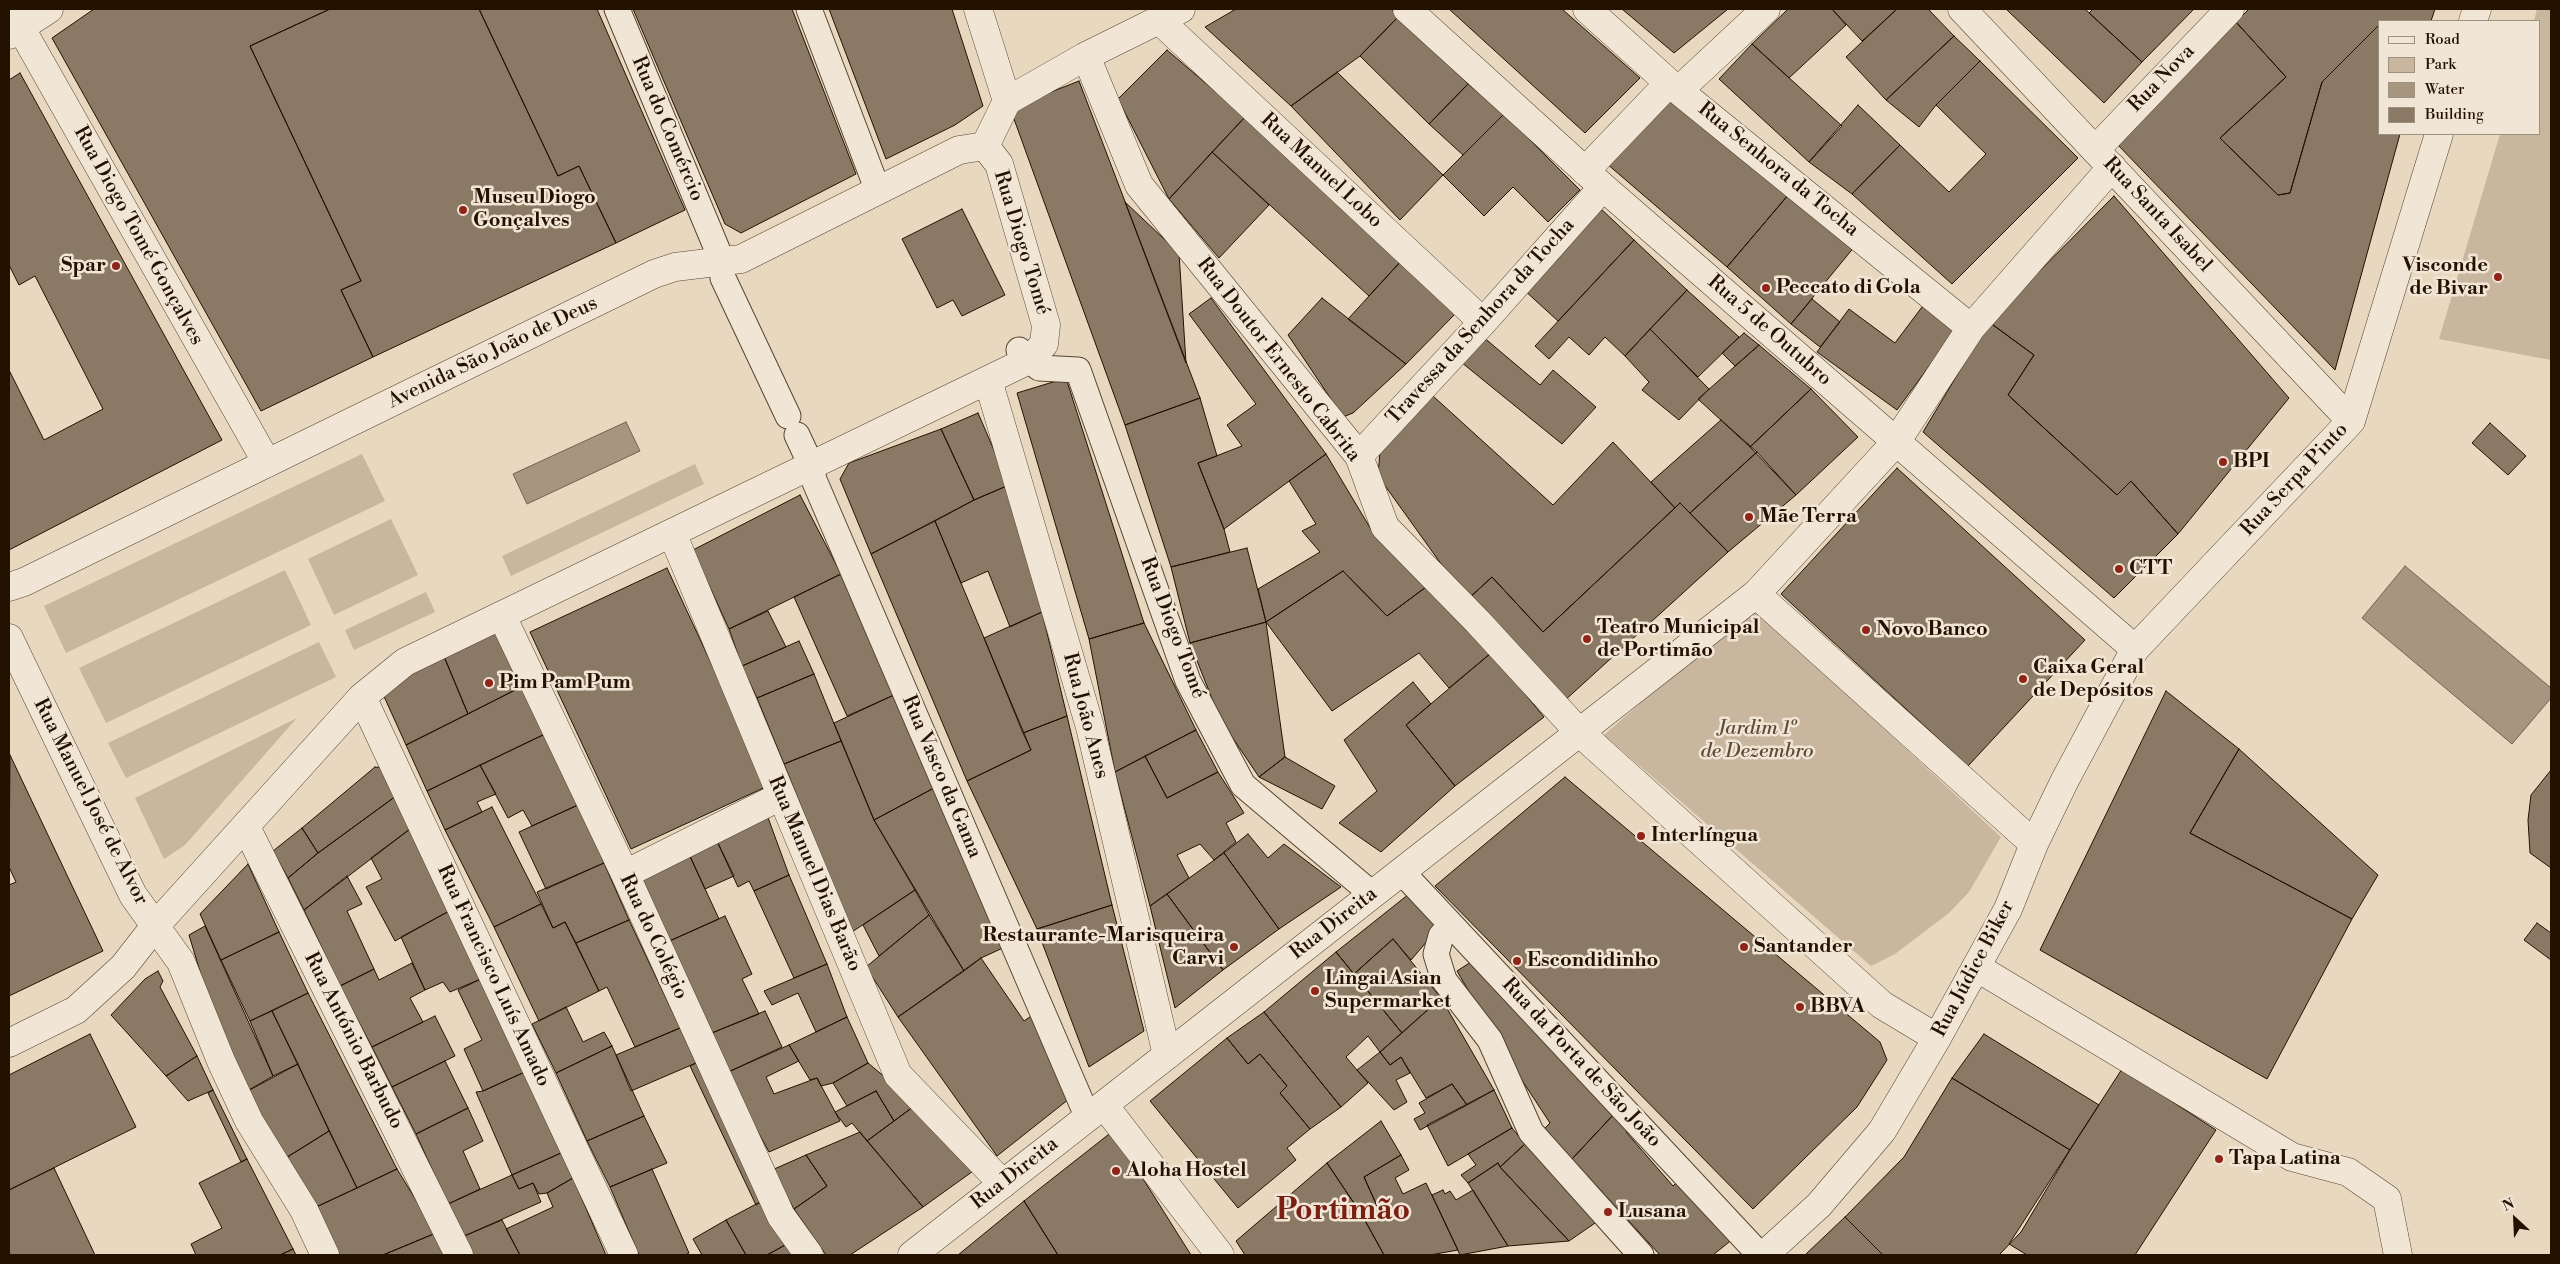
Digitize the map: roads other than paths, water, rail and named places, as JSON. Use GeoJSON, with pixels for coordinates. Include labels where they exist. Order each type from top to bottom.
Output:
{"type":"FeatureCollection","features":[{"type":"Feature","properties":{"kind":"street"},"geometry":{"type":"LineString","coordinates":[[13,24],[49,9]]}},
{"type":"Feature","properties":{"kind":"street","name":"Rua do Comércio"},"geometry":{"type":"LineString","coordinates":[[617,9],[717,249]]}},
{"type":"Feature","properties":{"kind":"street"},"geometry":{"type":"LineString","coordinates":[[809,9],[878,191]]}},
{"type":"Feature","properties":{"kind":"street"},"geometry":{"type":"LineString","coordinates":[[978,9],[1007,101]]}},
{"type":"Feature","properties":{"kind":"street","name":"Rua 5 de Outubro"},"geometry":{"type":"LineString","coordinates":[[1407,9],[1594,179],[2135,649]]}},
{"type":"Feature","properties":{"kind":"street","name":"Rua Senhora da Tocha"},"geometry":{"type":"LineString","coordinates":[[1587,9],[1674,86],[1971,328]]}},
{"type":"Feature","properties":{"kind":"street","name":"Travessa da Senhora da Tocha"},"geometry":{"type":"LineString","coordinates":[[1359,456],[1483,322],[1594,179],[1674,86],[1766,9]]}},
{"type":"Feature","properties":{"kind":"street","name":"Rua Santa Isabel"},"geometry":{"type":"LineString","coordinates":[[1962,9],[2351,421]]}},
{"type":"Feature","properties":{"kind":"street","name":"Rua Nova"},"geometry":{"type":"LineString","coordinates":[[1971,328],[2103,158],[2230,9]]}},
{"type":"Feature","properties":{"kind":"street"},"geometry":{"type":"LineString","coordinates":[[985,146],[1007,101],[1086,56],[1170,14]]}},
{"type":"Feature","properties":{"kind":"street","name":"Rua Manuel Lobo"},"geometry":{"type":"LineString","coordinates":[[1170,14],[1483,322]]}},
{"type":"Feature","properties":{"kind":"street","name":"Rua Diogo Tomé Gonçalves"},"geometry":{"type":"LineString","coordinates":[[13,24],[267,463]]}},
{"type":"Feature","properties":{"kind":"street","name":"Rua Doutor Ernesto Cabrita"},"geometry":{"type":"LineString","coordinates":[[1086,56],[1139,185],[1359,456],[1385,527],[1478,622],[1579,732],[1882,1005],[1937,1038]]}},
{"type":"Feature","properties":{"kind":"street","name":"Rua Serpa Pinto"},"geometry":{"type":"LineString","coordinates":[[2135,649],[2351,421],[2439,135]]}},
{"type":"Feature","properties":{"kind":"street","name":"Avenida São João de Deus"},"geometry":{"type":"LineString","coordinates":[[9,587],[24,582],[654,274],[675,267],[741,259],[959,150],[985,146]]}},
{"type":"Feature","properties":{"kind":"street","name":"Rua Diogo Tomé"},"geometry":{"type":"LineString","coordinates":[[985,146],[999,164],[1046,325],[1031,351],[1039,368],[1078,370],[1188,681],[1243,785],[1372,894]]}},
{"type":"Feature","properties":{"kind":"street","name":"Rua Vasco da Gama"},"geometry":{"type":"LineString","coordinates":[[723,278],[811,465],[814,480],[1096,1111]]}},
{"type":"Feature","properties":{"kind":"street","name":"Rua Direita"},"geometry":{"type":"LineString","coordinates":[[912,1255],[1756,594],[1896,442],[1971,328]]}},
{"type":"Feature","properties":{"kind":"street"},"geometry":{"type":"LineString","coordinates":[[9,1042],[76,1010],[123,967],[155,926],[362,697],[405,662],[988,380],[1031,351]]}},
{"type":"Feature","properties":{"kind":"street","name":"Rua João Anes"},"geometry":{"type":"LineString","coordinates":[[988,380],[1090,727],[1167,1055]]}},
{"type":"Feature","properties":{"kind":"street","name":"Rua Manuel Dias Barão"},"geometry":{"type":"LineString","coordinates":[[672,533],[898,1074],[1003,1184]]}},
{"type":"Feature","properties":{"kind":"street"},"geometry":{"type":"LineString","coordinates":[[1756,594],[2034,844]]}},
{"type":"Feature","properties":{"kind":"street","name":"Rua do Colégio"},"geometry":{"type":"LineString","coordinates":[[502,616],[625,874],[781,1216],[809,1255]]}},
{"type":"Feature","properties":{"kind":"street","name":"Rua Manuel José de Alvor"},"geometry":{"type":"LineString","coordinates":[[9,638],[134,895],[181,962],[221,1061],[249,1121],[304,1210],[325,1255]]}},
{"type":"Feature","properties":{"kind":"street","name":"Rua Júdice Biker"},"geometry":{"type":"LineString","coordinates":[[1764,1255],[1819,1204],[1882,1131],[1937,1038],[2008,909],[2034,844],[2065,780],[2135,649]]}},
{"type":"Feature","properties":{"kind":"street","name":"Rua Francisco Luís Amado"},"geometry":{"type":"LineString","coordinates":[[362,697],[624,1255]]}},
{"type":"Feature","properties":{"kind":"street"},"geometry":{"type":"LineString","coordinates":[[625,874],[781,796]]}},
{"type":"Feature","properties":{"kind":"street","name":"Rua António Barbudo"},"geometry":{"type":"LineString","coordinates":[[246,827],[459,1255]]}},
{"type":"Feature","properties":{"kind":"street","name":"Rua da Porta de São João"},"geometry":{"type":"LineString","coordinates":[[1401,871],[1760,1255]]}},
{"type":"Feature","properties":{"kind":"street"},"geometry":{"type":"LineString","coordinates":[[1451,925],[1441,936],[1436,954],[1444,980],[1490,1040],[1531,1132],[1641,1255]]}},
{"type":"Feature","properties":{"kind":"street"},"geometry":{"type":"LineString","coordinates":[[1976,967],[2292,1157],[2348,1172],[2386,1199],[2398,1255]]}},
{"type":"Feature","properties":{"kind":"street"},"geometry":{"type":"LineString","coordinates":[[1096,1111],[1220,1255]]}},
{"type":"Feature","properties":{"kind":"water"},"geometry":{"type":"Polygon","coordinates":[[[626,422],[640,451],[527,504],[513,474],[626,422]]]}},
{"type":"Feature","properties":{"kind":"water"},"geometry":{"type":"Polygon","coordinates":[[[2405,566],[2551,688],[2551,698],[2512,744],[2362,618],[2405,566]]]}},
{"type":"Feature","properties":{"kind":"place","name":"Museu Diogo Gonçalves"},"geometry":{"type":"Point","coordinates":[463,210]}},
{"type":"Feature","properties":{"kind":"place","name":"Spar"},"geometry":{"type":"Point","coordinates":[116,266]}},
{"type":"Feature","properties":{"kind":"place","name":"Visconde de Bivar"},"geometry":{"type":"Point","coordinates":[2498,277]}},
{"type":"Feature","properties":{"kind":"place","name":"Peccato di Gola"},"geometry":{"type":"Point","coordinates":[1766,288]}},
{"type":"Feature","properties":{"kind":"place","name":"BPI"},"geometry":{"type":"Point","coordinates":[2223,462]}},
{"type":"Feature","properties":{"kind":"place","name":"Mãe Terra"},"geometry":{"type":"Point","coordinates":[1749,517]}},
{"type":"Feature","properties":{"kind":"place","name":"CTT"},"geometry":{"type":"Point","coordinates":[2119,569]}},
{"type":"Feature","properties":{"kind":"place","name":"Novo Banco"},"geometry":{"type":"Point","coordinates":[1866,630]}},
{"type":"Feature","properties":{"kind":"place","name":"Teatro Municipal de Portimão"},"geometry":{"type":"Point","coordinates":[1587,639]}},
{"type":"Feature","properties":{"kind":"place","name":"Caixa Geral de Depósitos"},"geometry":{"type":"Point","coordinates":[2023,679]}},
{"type":"Feature","properties":{"kind":"place","name":"Pim Pam Pum"},"geometry":{"type":"Point","coordinates":[489,683]}},
{"type":"Feature","properties":{"kind":"place","name":"Interlíngua"},"geometry":{"type":"Point","coordinates":[1641,836]}},
{"type":"Feature","properties":{"kind":"place","name":"Restaurante-Marisqueira Carvi"},"geometry":{"type":"Point","coordinates":[1234,947]}},
{"type":"Feature","properties":{"kind":"place","name":"Santander"},"geometry":{"type":"Point","coordinates":[1744,947]}},
{"type":"Feature","properties":{"kind":"place","name":"Escondidinho"},"geometry":{"type":"Point","coordinates":[1517,961]}},
{"type":"Feature","properties":{"kind":"place","name":"Lingai Asian Supermarket"},"geometry":{"type":"Point","coordinates":[1315,991]}},
{"type":"Feature","properties":{"kind":"place","name":"BBVA"},"geometry":{"type":"Point","coordinates":[1800,1007]}},
{"type":"Feature","properties":{"kind":"place","name":"Tapa Latina"},"geometry":{"type":"Point","coordinates":[2219,1159]}},
{"type":"Feature","properties":{"kind":"place","name":"Aloha Hostel"},"geometry":{"type":"Point","coordinates":[1116,1171]}},
{"type":"Feature","properties":{"kind":"place","name":"Lusana"},"geometry":{"type":"Point","coordinates":[1608,1212]}},
{"type":"Feature","properties":{"kind":"district","name":"Portimão"},"geometry":{"type":"Point","coordinates":[1343,1212]}},
{"type":"Feature","properties":{"kind":"park label","name":"Jardim 1º de Dezembro"},"geometry":{"type":"Point","coordinates":[1757,740]}}]}
